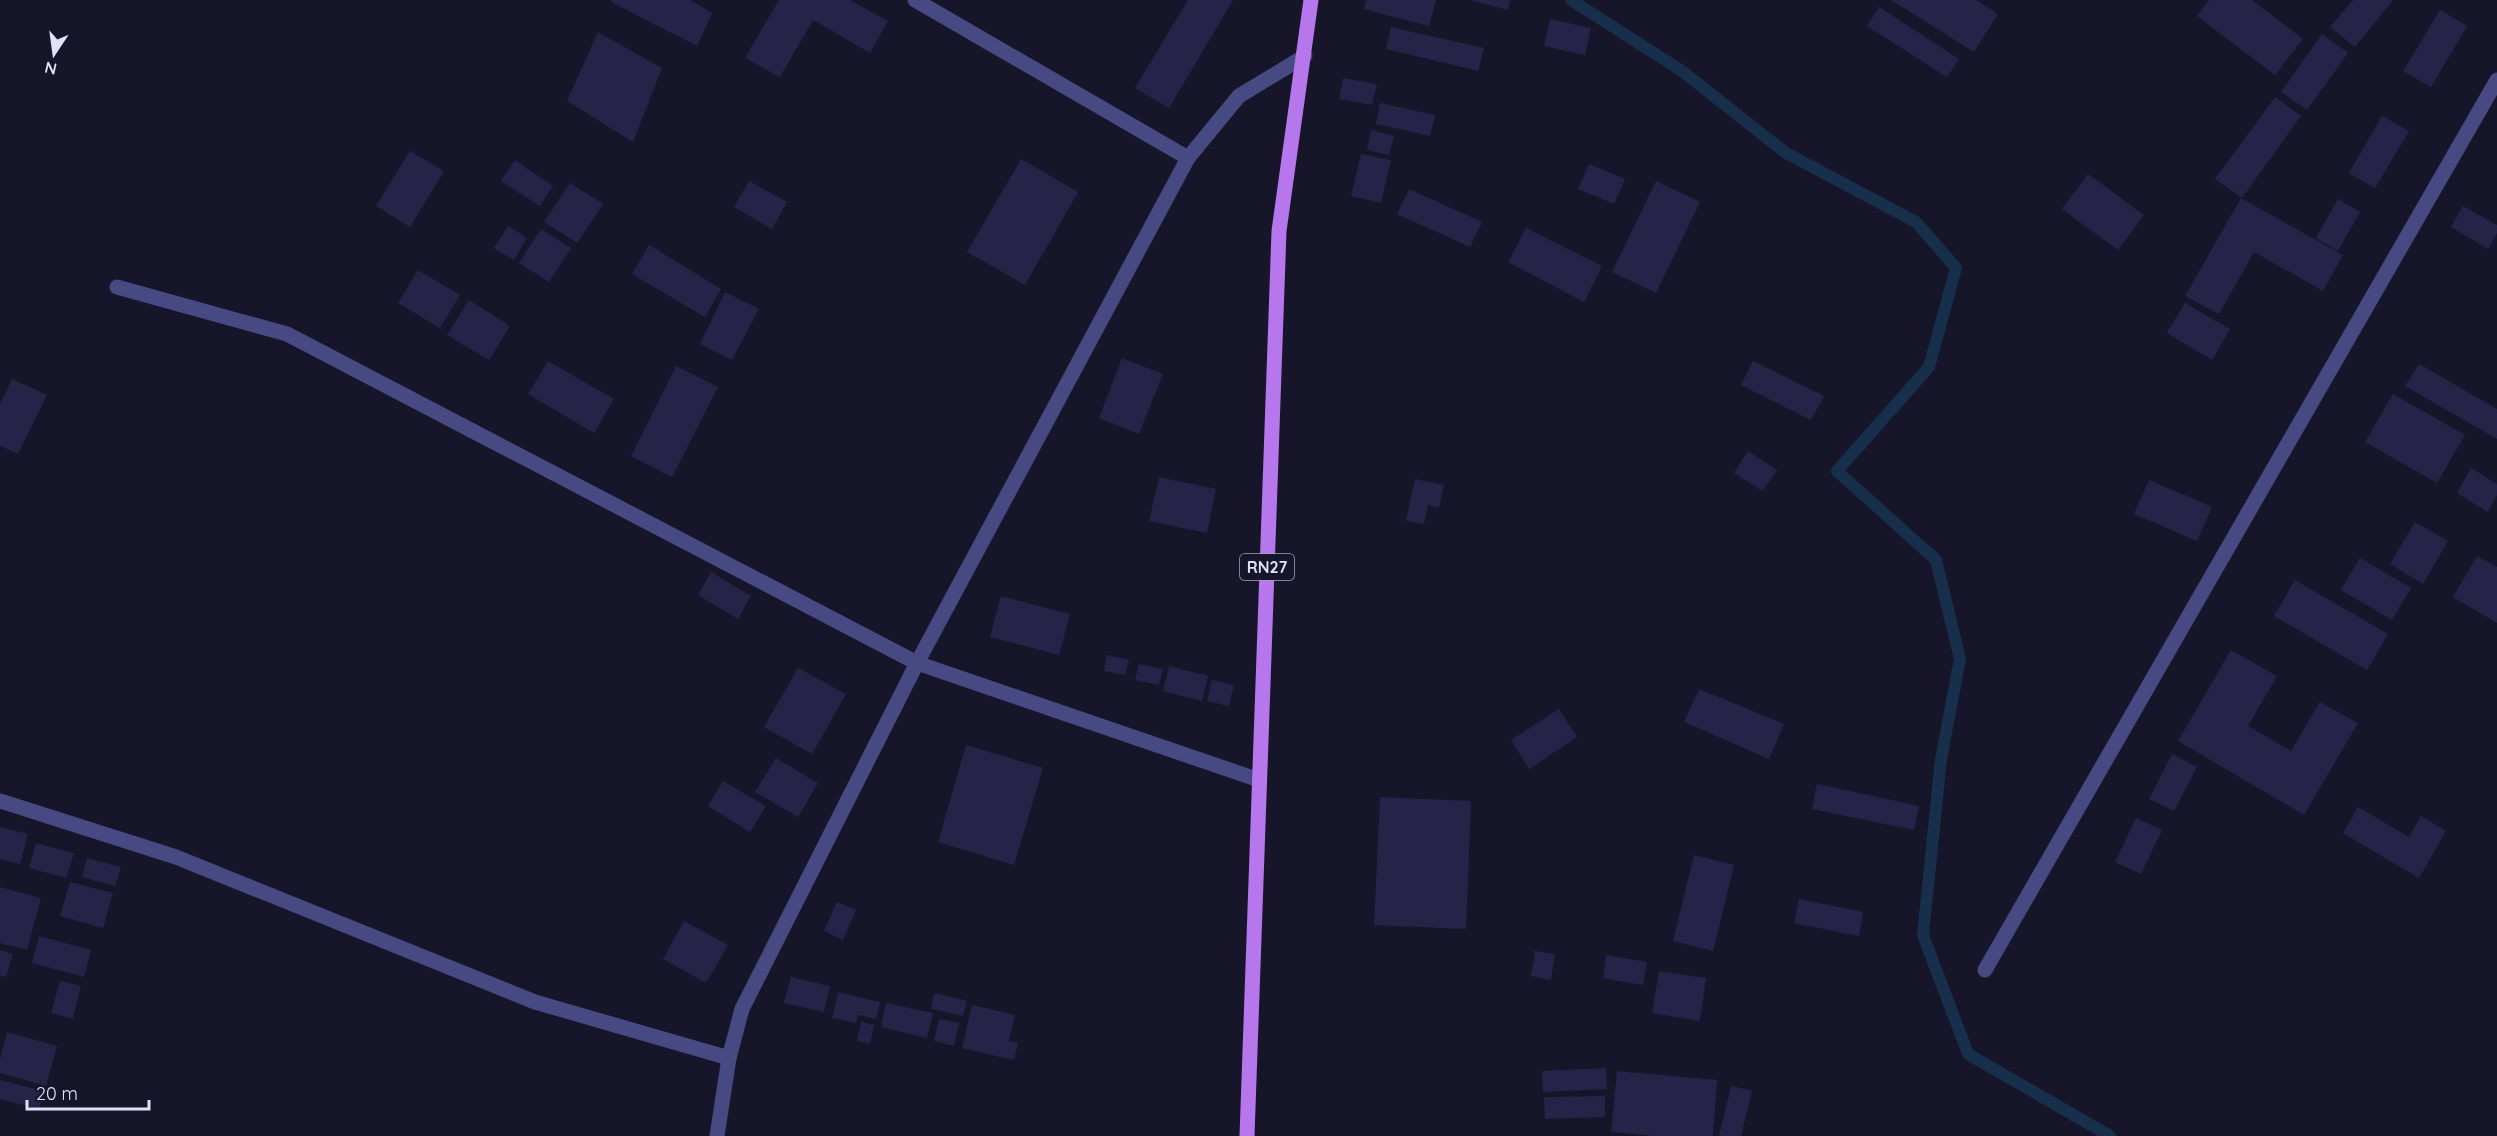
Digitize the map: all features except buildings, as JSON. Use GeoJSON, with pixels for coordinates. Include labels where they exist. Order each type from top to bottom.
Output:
{"type":"FeatureCollection","features":[{"type":"Feature","properties":{"kind":"main road","name":"RN27"},"geometry":{"type":"LineString","coordinates":[[1246,1136],[1279,231],[1311,0]]}},
{"type":"Feature","properties":{"kind":"street"},"geometry":{"type":"LineString","coordinates":[[915,0],[1188,158]]}},
{"type":"Feature","properties":{"kind":"street"},"geometry":{"type":"LineString","coordinates":[[717,1136],[729,1058],[742,1010],[917,663],[1188,158],[1239,96],[1305,56]]}},
{"type":"Feature","properties":{"kind":"street"},"geometry":{"type":"LineString","coordinates":[[1985,970],[2497,80]]}},
{"type":"Feature","properties":{"kind":"street"},"geometry":{"type":"LineString","coordinates":[[117,287],[287,334],[917,663],[1259,780]]}},
{"type":"Feature","properties":{"kind":"street"},"geometry":{"type":"LineString","coordinates":[[0,801],[176,857],[535,1002],[729,1058]]}},
{"type":"Feature","properties":{"kind":"waterway"},"geometry":{"type":"LineString","coordinates":[[1571,0],[1682,71],[1786,153],[1916,222],[1956,268],[1929,367],[1837,471],[1936,560],[1960,659],[1941,759],[1923,935],[1968,1054],[2110,1136]]}}]}
